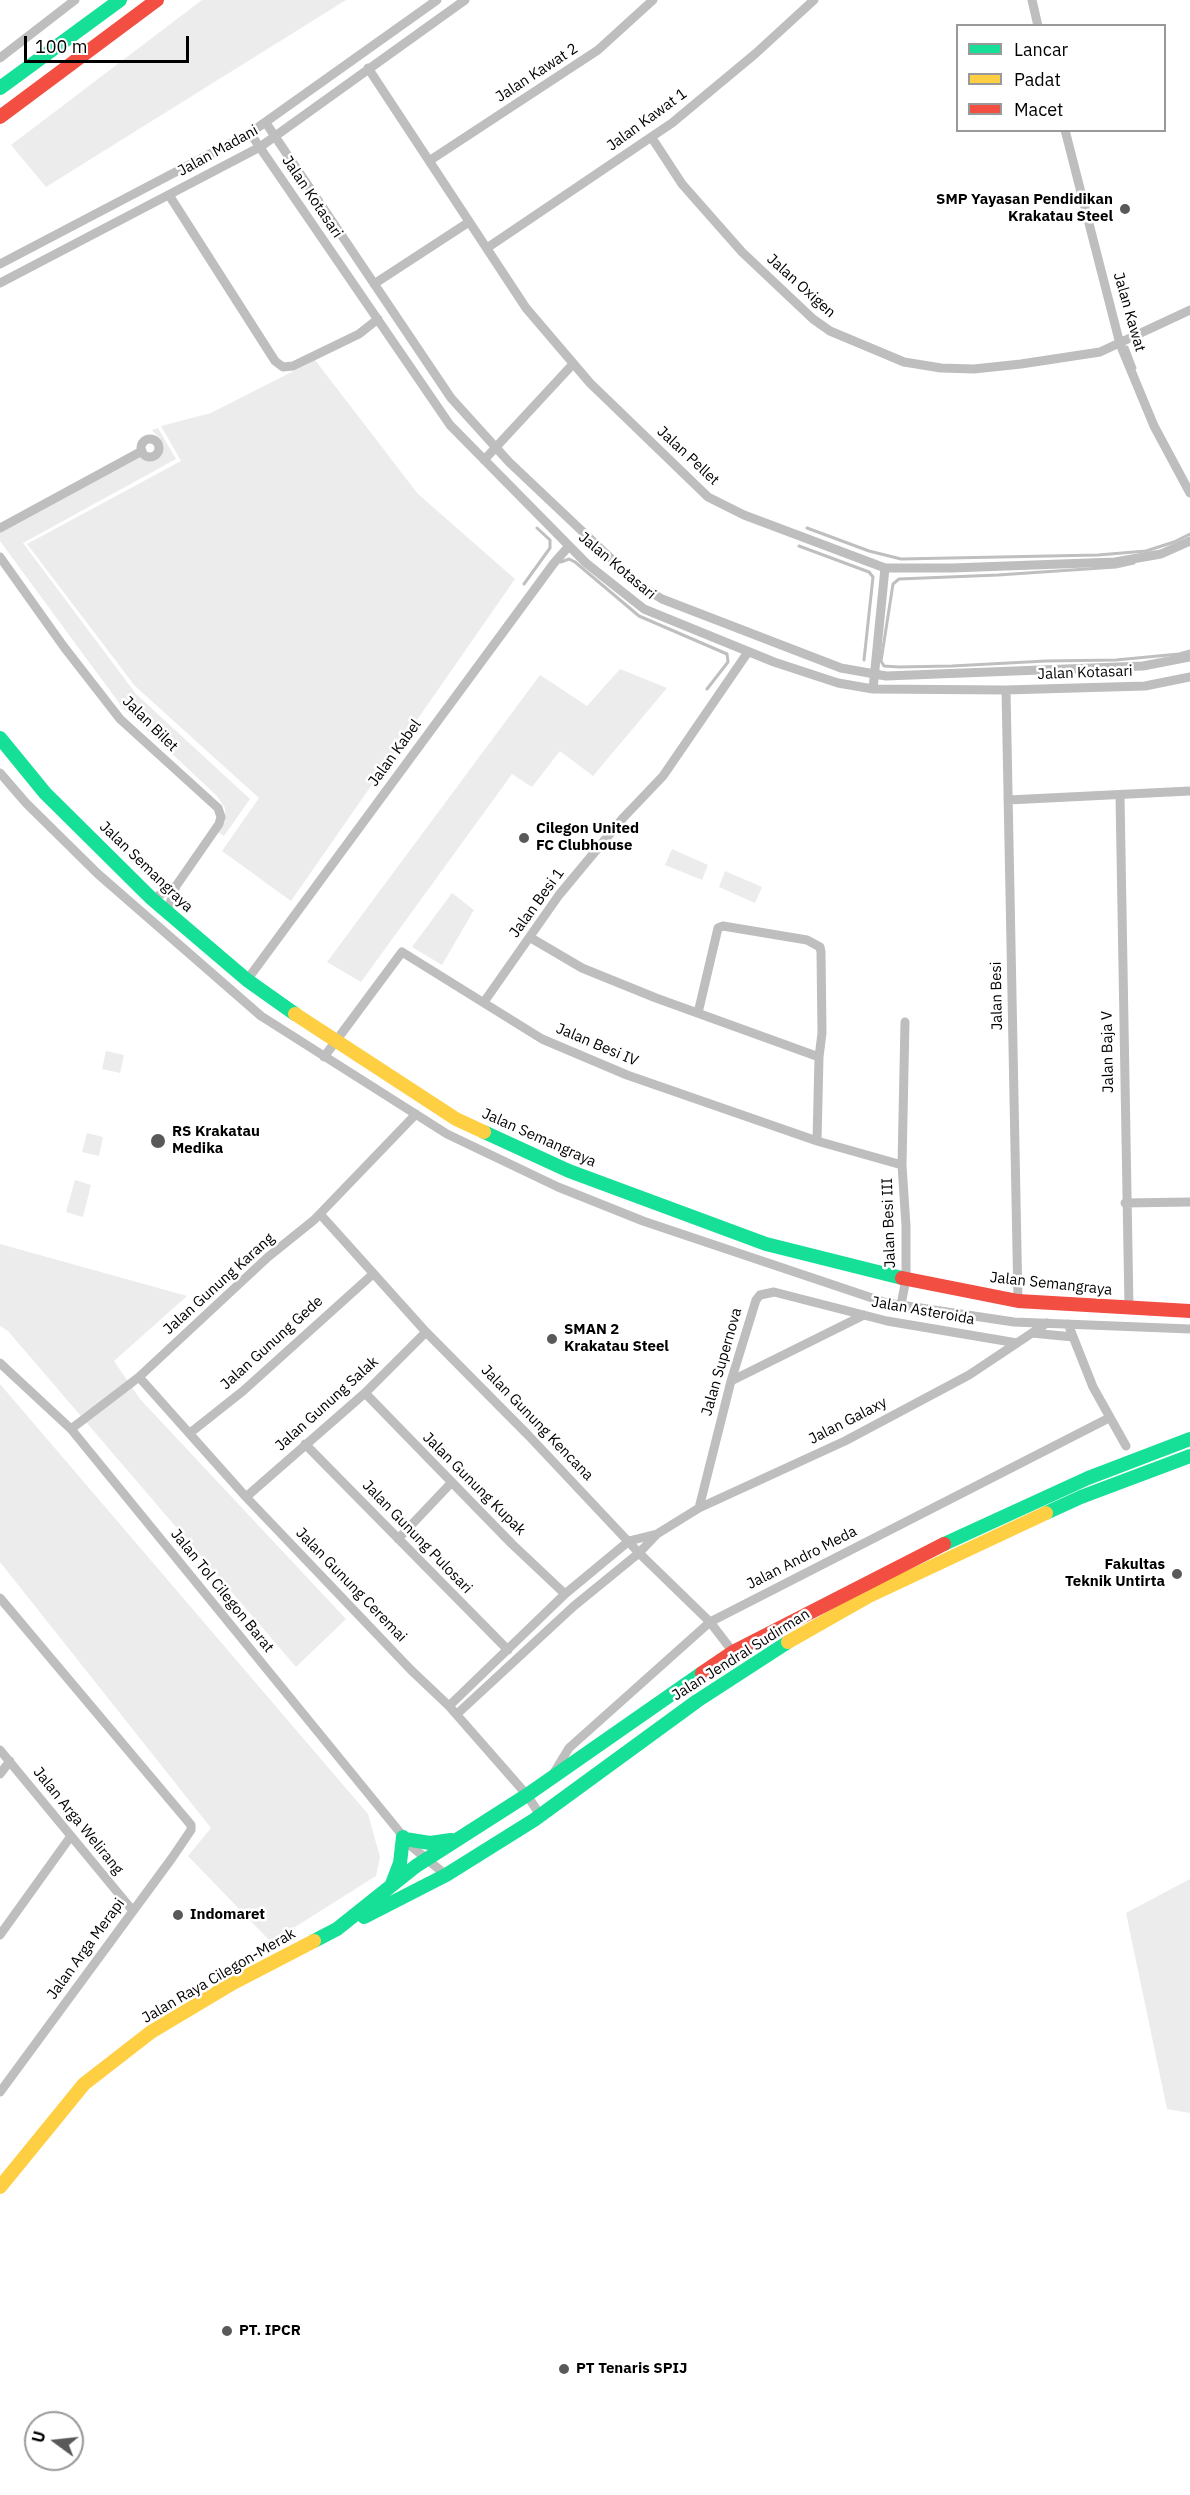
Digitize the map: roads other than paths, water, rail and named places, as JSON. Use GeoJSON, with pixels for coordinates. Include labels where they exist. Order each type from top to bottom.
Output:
{"type":"FeatureCollection","features":[{"type":"Feature","properties":{"kind":"main road"},"geometry":{"type":"LineString","coordinates":[[0,88],[120,0]]}},
{"type":"Feature","properties":{"kind":"main road"},"geometry":{"type":"LineString","coordinates":[[0,117],[157,0]]}},
{"type":"Feature","properties":{"kind":"main road","name":"Jalan Semangraya"},"geometry":{"type":"LineString","coordinates":[[0,738],[45,793],[153,899],[247,980],[456,1119],[569,1171],[766,1244],[906,1279],[1018,1300],[1190,1311]]}},
{"type":"Feature","properties":{"kind":"main road","name":"Jalan Raya Cilegon-Merak"},"geometry":{"type":"LineString","coordinates":[[0,2187],[84,2084],[151,2032],[233,1983],[337,1929],[422,1862],[527,1795],[643,1712],[734,1652],[864,1583],[969,1532],[1088,1478],[1190,1439]]}},
{"type":"Feature","properties":{"kind":"main road","name":"Jalan Jendral Sudirman"},"geometry":{"type":"LineString","coordinates":[[337,1929],[446,1875],[540,1815],[697,1701],[789,1641],[869,1596],[1081,1497],[1190,1456]]}},
{"type":"Feature","properties":{"kind":"main road"},"geometry":{"type":"LineString","coordinates":[[392,1885],[406,1841],[436,1843],[458,1839]]}},
{"type":"Feature","properties":{"kind":"street","name":"Jalan Madani"},"geometry":{"type":"LineString","coordinates":[[0,264],[266,123],[437,0]]}},
{"type":"Feature","properties":{"kind":"street","name":"Jalan Madani"},"geometry":{"type":"LineString","coordinates":[[0,283],[260,147],[465,0]]}},
{"type":"Feature","properties":{"kind":"street","name":"Jalan Kawat 2"},"geometry":{"type":"LineString","coordinates":[[429,160],[598,50],[653,0]]}},
{"type":"Feature","properties":{"kind":"street","name":"Jalan Kawat 1"},"geometry":{"type":"LineString","coordinates":[[486,248],[652,138],[755,54],[814,0]]}},
{"type":"Feature","properties":{"kind":"street"},"geometry":{"type":"LineString","coordinates":[[1032,0],[1038,24]]}},
{"type":"Feature","properties":{"kind":"street"},"geometry":{"type":"LineString","coordinates":[[0,57],[72,1]]}},
{"type":"Feature","properties":{"kind":"street","name":"Jalan Pellet"},"geometry":{"type":"LineString","coordinates":[[368,68],[526,308],[573,364],[708,497],[744,515],[885,568],[1115,562],[1161,554],[1190,541]]}},
{"type":"Feature","properties":{"kind":"street","name":"Jalan Kotasari"},"geometry":{"type":"LineString","coordinates":[[266,123],[452,398],[496,447],[639,585],[654,595],[760,639],[841,668],[897,677],[1143,666],[1190,657]]}},
{"type":"Feature","properties":{"kind":"street","name":"Jalan Kotasari"},"geometry":{"type":"LineString","coordinates":[[250,132],[450,425],[566,549],[644,609],[748,652],[838,683],[873,689],[1006,690],[1145,686],[1190,677]]}},
{"type":"Feature","properties":{"kind":"street","name":"Jalan Kawat"},"geometry":{"type":"LineString","coordinates":[[1066,132],[1120,344],[1154,426],[1190,493]]}},
{"type":"Feature","properties":{"kind":"street","name":"Jalan Oxigen"},"geometry":{"type":"LineString","coordinates":[[652,138],[682,184],[742,252],[813,319],[830,331],[904,362],[941,368],[974,369],[1100,352],[1190,310]]}},
{"type":"Feature","properties":{"kind":"street"},"geometry":{"type":"LineString","coordinates":[[169,195],[275,362],[284,367],[292,366],[359,334],[378,319]]}},
{"type":"Feature","properties":{"kind":"street"},"geometry":{"type":"LineString","coordinates":[[374,284],[469,222]]}},
{"type":"Feature","properties":{"kind":"street"},"geometry":{"type":"LineString","coordinates":[[484,460],[573,364]]}},
{"type":"Feature","properties":{"kind":"street"},"geometry":{"type":"LineString","coordinates":[[0,528],[142,451]]}},
{"type":"Feature","properties":{"kind":"street","name":"Jalan Kabel"},"geometry":{"type":"LineString","coordinates":[[247,980],[566,549]]}},
{"type":"Feature","properties":{"kind":"street","name":"Jalan Bilet"},"geometry":{"type":"LineString","coordinates":[[0,557],[64,647],[120,719],[218,808],[221,818],[219,824],[176,886],[167,912]]}},
{"type":"Feature","properties":{"kind":"street"},"geometry":{"type":"LineString","coordinates":[[873,689],[885,568]]}},
{"type":"Feature","properties":{"kind":"street","name":"Jalan Besi 1"},"geometry":{"type":"LineString","coordinates":[[484,1002],[559,895],[623,818],[663,777],[748,652]]}},
{"type":"Feature","properties":{"kind":"street","name":"Jalan Besi"},"geometry":{"type":"LineString","coordinates":[[1006,690],[1018,1300]]}},
{"type":"Feature","properties":{"kind":"street"},"geometry":{"type":"LineString","coordinates":[[0,772],[26,803],[106,881],[261,1016],[447,1134],[558,1187],[643,1221],[865,1297],[901,1305],[1014,1322],[1190,1329]]}},
{"type":"Feature","properties":{"kind":"street"},"geometry":{"type":"LineString","coordinates":[[1008,800],[1190,791]]}},
{"type":"Feature","properties":{"kind":"street","name":"Jalan Baja V"},"geometry":{"type":"LineString","coordinates":[[1120,796],[1125,1203],[1129,1308]]}},
{"type":"Feature","properties":{"kind":"street"},"geometry":{"type":"LineString","coordinates":[[153,899],[176,886]]}},
{"type":"Feature","properties":{"kind":"street"},"geometry":{"type":"LineString","coordinates":[[698,1013],[718,928],[723,926],[762,932],[816,943],[820,947],[822,1033],[819,1057],[817,1141]]}},
{"type":"Feature","properties":{"kind":"street"},"geometry":{"type":"LineString","coordinates":[[531,938],[582,968],[819,1057]]}},
{"type":"Feature","properties":{"kind":"street","name":"Jalan Besi IV"},"geometry":{"type":"LineString","coordinates":[[335,1040],[402,952],[542,1038],[627,1075],[817,1141],[902,1165]]}},
{"type":"Feature","properties":{"kind":"street","name":"Jalan Besi III"},"geometry":{"type":"LineString","coordinates":[[901,1305],[906,1279],[906,1226],[902,1165],[905,1022]]}},
{"type":"Feature","properties":{"kind":"street"},"geometry":{"type":"LineString","coordinates":[[324,1057],[335,1040]]}},
{"type":"Feature","properties":{"kind":"street","name":"Jalan Gunung Karang"},"geometry":{"type":"LineString","coordinates":[[71,1429],[139,1377],[267,1257],[320,1214],[416,1114]]}},
{"type":"Feature","properties":{"kind":"street"},"geometry":{"type":"LineString","coordinates":[[1125,1203],[1190,1202]]}},
{"type":"Feature","properties":{"kind":"street","name":"Jalan Gunung Kencana"},"geometry":{"type":"LineString","coordinates":[[320,1214],[426,1332],[630,1541],[639,1553],[710,1622],[734,1652]]}},
{"type":"Feature","properties":{"kind":"street","name":"Jalan Gunung Gede"},"geometry":{"type":"LineString","coordinates":[[190,1433],[243,1391],[373,1274]]}},
{"type":"Feature","properties":{"kind":"street","name":"Jalan Supernova"},"geometry":{"type":"LineString","coordinates":[[699,1508],[731,1381],[756,1300],[760,1295],[774,1292],[864,1315]]}},
{"type":"Feature","properties":{"kind":"street","name":"Jalan Asteroida"},"geometry":{"type":"LineString","coordinates":[[731,1381],[864,1315],[887,1322],[1017,1343]]}},
{"type":"Feature","properties":{"kind":"street","name":"Jalan Galaxy"},"geometry":{"type":"LineString","coordinates":[[457,1714],[574,1606],[639,1553],[657,1534],[699,1508],[845,1441],[969,1375],[1047,1323]]}},
{"type":"Feature","properties":{"kind":"street"},"geometry":{"type":"LineString","coordinates":[[1068,1324],[1092,1387],[1126,1446]]}},
{"type":"Feature","properties":{"kind":"street","name":"Jalan Gunung Salak"},"geometry":{"type":"LineString","coordinates":[[246,1497],[365,1393],[426,1332]]}},
{"type":"Feature","properties":{"kind":"street"},"geometry":{"type":"LineString","coordinates":[[1032,1333],[1073,1337]]}},
{"type":"Feature","properties":{"kind":"street","name":"Jalan Tol Cilegon Barat"},"geometry":{"type":"LineString","coordinates":[[0,1363],[71,1429],[406,1841]]}},
{"type":"Feature","properties":{"kind":"street","name":"Jalan Gunung Ceremai"},"geometry":{"type":"LineString","coordinates":[[139,1377],[246,1497],[411,1670],[457,1714],[527,1795],[540,1815]]}},
{"type":"Feature","properties":{"kind":"street","name":"Jalan Gunung Kupak"},"geometry":{"type":"LineString","coordinates":[[365,1393],[565,1594]]}},
{"type":"Feature","properties":{"kind":"street","name":"Jalan Andro Meda"},"geometry":{"type":"LineString","coordinates":[[550,1779],[569,1748],[710,1622],[1109,1418]]}},
{"type":"Feature","properties":{"kind":"street","name":"Jalan Gunung Pulosari"},"geometry":{"type":"LineString","coordinates":[[305,1444],[507,1650]]}},
{"type":"Feature","properties":{"kind":"street"},"geometry":{"type":"LineString","coordinates":[[398,1539],[452,1482]]}},
{"type":"Feature","properties":{"kind":"street","name":"Jalan Galaxy"},"geometry":{"type":"LineString","coordinates":[[449,1706],[565,1594],[630,1541],[657,1534]]}},
{"type":"Feature","properties":{"kind":"street","name":"Jalan Arga Merapi"},"geometry":{"type":"LineString","coordinates":[[0,1598],[190,1822],[191,1830],[0,2092]]}},
{"type":"Feature","properties":{"kind":"street","name":"Jalan Arga Welirang"},"geometry":{"type":"LineString","coordinates":[[0,1749],[133,1911]]}},
{"type":"Feature","properties":{"kind":"street"},"geometry":{"type":"LineString","coordinates":[[0,1774],[10,1761]]}},
{"type":"Feature","properties":{"kind":"street"},"geometry":{"type":"LineString","coordinates":[[0,1935],[70,1836]]}},
{"type":"Feature","properties":{"kind":"street"},"geometry":{"type":"LineString","coordinates":[[406,1841],[422,1862],[429,1884]]}},
{"type":"Feature","properties":{"kind":"street"},"geometry":{"type":"LineString","coordinates":[[422,1862],[446,1875]]}},
{"type":"Feature","properties":{"kind":"waterway"},"geometry":{"type":"LineString","coordinates":[[1127,347],[1135,368]]}},
{"type":"Feature","properties":{"kind":"waterway"},"geometry":{"type":"LineString","coordinates":[[524,584],[550,548],[550,540],[537,528]]}},
{"type":"Feature","properties":{"kind":"waterway"},"geometry":{"type":"LineString","coordinates":[[807,528],[869,551],[901,559],[1098,555],[1146,551],[1190,534]]}},
{"type":"Feature","properties":{"kind":"waterway"},"geometry":{"type":"LineString","coordinates":[[799,546],[869,572],[873,577],[864,660]]}},
{"type":"Feature","properties":{"kind":"waterway"},"geometry":{"type":"LineString","coordinates":[[561,562],[569,559],[575,562],[639,616],[727,654],[728,662],[707,689]]}},
{"type":"Feature","properties":{"kind":"waterway"},"geometry":{"type":"LineString","coordinates":[[1134,563],[1116,567],[899,579],[893,584],[881,661],[884,666],[952,666],[1116,660],[1190,651]]}},
{"type":"Feature","properties":{"kind":"place","name":"SMP Yayasan Pendidikan Krakatau Steel"},"geometry":{"type":"Point","coordinates":[1125,209]}},
{"type":"Feature","properties":{"kind":"place","name":"Cilegon United FC Clubhouse"},"geometry":{"type":"Point","coordinates":[524,838]}},
{"type":"Feature","properties":{"kind":"place","name":"RS Krakatau Medika"},"geometry":{"type":"Point","coordinates":[158,1141]}},
{"type":"Feature","properties":{"kind":"place","name":"SMAN 2 Krakatau Steel"},"geometry":{"type":"Point","coordinates":[552,1339]}},
{"type":"Feature","properties":{"kind":"place","name":"Fakultas Teknik Untirta"},"geometry":{"type":"Point","coordinates":[1177,1574]}},
{"type":"Feature","properties":{"kind":"place","name":"Indomaret"},"geometry":{"type":"Point","coordinates":[178,1915]}},
{"type":"Feature","properties":{"kind":"place","name":"PT. IPCR"},"geometry":{"type":"Point","coordinates":[227,2331]}},
{"type":"Feature","properties":{"kind":"place","name":"PT Tenaris SPIJ"},"geometry":{"type":"Point","coordinates":[564,2369]}}]}
